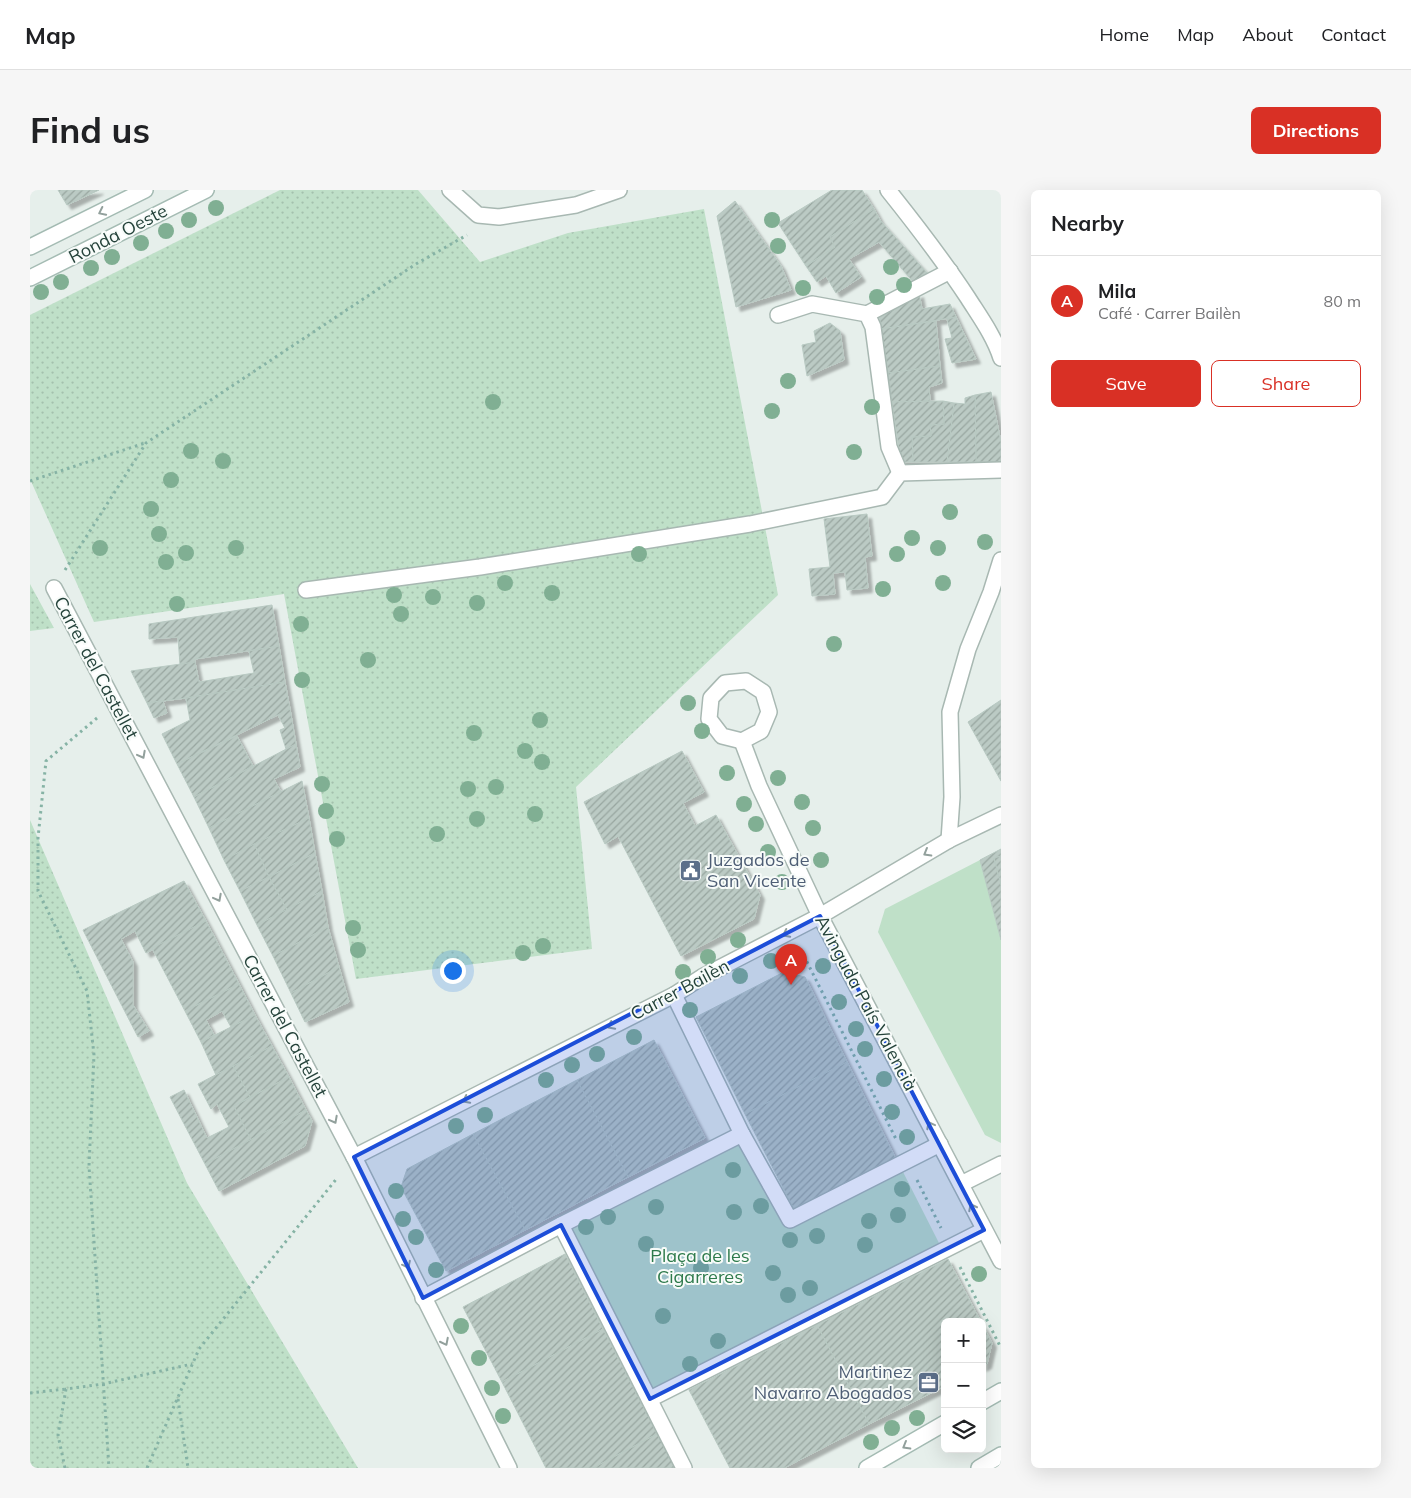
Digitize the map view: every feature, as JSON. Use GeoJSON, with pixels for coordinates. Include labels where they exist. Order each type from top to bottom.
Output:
{"type":"FeatureCollection","features":[{"type":"Feature","properties":{"kind":"street","name":"Ronda Oeste"},"geometry":{"type":"LineString","coordinates":[[30,247],[145,190]]}},
{"type":"Feature","properties":{"kind":"street","name":"Ronda Oeste"},"geometry":{"type":"LineString","coordinates":[[30,278],[206,190]]}},
{"type":"Feature","properties":{"kind":"street"},"geometry":{"type":"LineString","coordinates":[[450,190],[478,215],[499,217],[576,205],[619,190]]}},
{"type":"Feature","properties":{"kind":"street"},"geometry":{"type":"LineString","coordinates":[[888,190],[950,271],[984,322],[1000,351]]}},
{"type":"Feature","properties":{"kind":"street"},"geometry":{"type":"LineString","coordinates":[[778,315],[812,304],[867,314],[950,271]]}},
{"type":"Feature","properties":{"kind":"street"},"geometry":{"type":"LineString","coordinates":[[867,314],[873,327],[889,447],[900,474]]}},
{"type":"Feature","properties":{"kind":"street"},"geometry":{"type":"LineString","coordinates":[[306,590],[480,567],[750,524],[882,496],[900,474],[1001,470]]}},
{"type":"Feature","properties":{"kind":"street"},"geometry":{"type":"LineString","coordinates":[[949,840],[952,797],[950,712],[968,649],[991,592],[1001,560]]}},
{"type":"Feature","properties":{"kind":"street","name":"Carrer del Castellet"},"geometry":{"type":"LineString","coordinates":[[54,588],[354,1157],[509,1468]]}},
{"type":"Feature","properties":{"kind":"street","name":"Avinguda País Valencià"},"geometry":{"type":"LineString","coordinates":[[742,741],[758,786],[820,916],[1001,1261]]}},
{"type":"Feature","properties":{"kind":"street","name":"Carrer Bailèn"},"geometry":{"type":"LineString","coordinates":[[354,1157],[674,995],[702,977],[820,916],[949,840],[1001,815]]}},
{"type":"Feature","properties":{"kind":"street"},"geometry":{"type":"LineString","coordinates":[[674,995],[742,1134],[790,1220],[940,1144]]}},
{"type":"Feature","properties":{"kind":"street"},"geometry":{"type":"LineString","coordinates":[[423,1298],[561,1225],[742,1134]]}},
{"type":"Feature","properties":{"kind":"street"},"geometry":{"type":"LineString","coordinates":[[961,1184],[1001,1164]]}},
{"type":"Feature","properties":{"kind":"street"},"geometry":{"type":"LineString","coordinates":[[561,1225],[684,1468]]}},
{"type":"Feature","properties":{"kind":"street"},"geometry":{"type":"LineString","coordinates":[[650,1399],[984,1230]]}},
{"type":"Feature","properties":{"kind":"street"},"geometry":{"type":"LineString","coordinates":[[986,1400],[1001,1391]]}},
{"type":"Feature","properties":{"kind":"street"},"geometry":{"type":"LineString","coordinates":[[867,1468],[941,1426]]}},
{"type":"Feature","properties":{"kind":"street"},"geometry":{"type":"LineString","coordinates":[[979,1468],[1001,1455]]}},
{"type":"Feature","properties":{"kind":"path"},"geometry":{"type":"LineString","coordinates":[[30,481],[146,443],[416,264],[499,217]]}},
{"type":"Feature","properties":{"kind":"path"},"geometry":{"type":"LineString","coordinates":[[54,588],[146,443]]}},
{"type":"Feature","properties":{"kind":"path"},"geometry":{"type":"LineString","coordinates":[[109,1468],[90,1166],[94,1055],[87,991],[38,891],[38,838],[46,761],[115,703]]}},
{"type":"Feature","properties":{"kind":"path"},"geometry":{"type":"LineString","coordinates":[[148,1468],[199,1349],[354,1157]]}},
{"type":"Feature","properties":{"kind":"path"},"geometry":{"type":"LineString","coordinates":[[30,1393],[103,1384],[193,1363]]}},
{"type":"Feature","properties":{"kind":"path"},"geometry":{"type":"LineString","coordinates":[[65,1468],[58,1435],[66,1389]]}},
{"type":"Feature","properties":{"kind":"path"},"geometry":{"type":"LineString","coordinates":[[178,1398],[188,1468]]}},
{"type":"Feature","properties":{"kind":"highlighted area"},"geometry":{"type":"Polygon","coordinates":[[[820,916],[984,1230],[650,1399],[561,1225],[423,1298],[354,1157],[820,916]]]}},
{"type":"Feature","properties":{"kind":"green space"},"geometry":{"type":"Polygon","coordinates":[[[280,190],[418,190],[480,262],[568,233],[704,209],[778,595],[576,787],[592,949],[356,979],[284,594],[94,622],[30,479],[30,315],[280,190]]]}},
{"type":"Feature","properties":{"kind":"green space"},"geometry":{"type":"Polygon","coordinates":[[[30,584],[54,628],[30,631],[30,584]]]}},
{"type":"Feature","properties":{"kind":"green space"},"geometry":{"type":"Polygon","coordinates":[[[30,820],[187,1183],[358,1468],[30,1468],[30,820]]]}},
{"type":"Feature","properties":{"kind":"green space"},"geometry":{"type":"Polygon","coordinates":[[[980,860],[1001,940],[1001,1143],[985,1135],[878,932],[885,909],[980,860]]]}},
{"type":"Feature","properties":{"kind":"green space","name":"Plaça de les Cigarreres"},"geometry":{"type":"Polygon","coordinates":[[[739,1145],[783,1225],[900,1166],[940,1245],[654,1391],[571,1230],[739,1145]]]}},
{"type":"Feature","properties":{"kind":"building"},"geometry":{"type":"Polygon","coordinates":[[[58,190],[99,190],[67,205],[58,190]]]}},
{"type":"Feature","properties":{"kind":"building"},"geometry":{"type":"Polygon","coordinates":[[[832,190],[862,190],[874,209],[830,237],[835,247],[806,266],[778,223],[832,190]]]}},
{"type":"Feature","properties":{"kind":"building"},"geometry":{"type":"Polygon","coordinates":[[[735,201],[781,266],[791,290],[736,307],[717,216],[735,201]]]}},
{"type":"Feature","properties":{"kind":"building"},"geometry":{"type":"Polygon","coordinates":[[[874,209],[880,220],[928,274],[915,284],[879,242],[849,259],[861,277],[836,293],[826,276],[817,282],[806,266],[835,247],[830,237],[874,209]]]}},
{"type":"Feature","properties":{"kind":"building"},"geometry":{"type":"Polygon","coordinates":[[[919,293],[922,309],[950,304],[956,317],[881,329],[879,313],[919,293]]]}},
{"type":"Feature","properties":{"kind":"building"},"geometry":{"type":"Polygon","coordinates":[[[956,317],[976,359],[952,363],[945,339],[952,338],[947,319],[956,317]]]}},
{"type":"Feature","properties":{"kind":"building"},"geometry":{"type":"Polygon","coordinates":[[[936,321],[940,366],[888,373],[881,329],[936,321]]]}},
{"type":"Feature","properties":{"kind":"building"},"geometry":{"type":"Polygon","coordinates":[[[830,323],[840,331],[844,360],[807,376],[802,345],[816,342],[814,331],[830,323]]]}},
{"type":"Feature","properties":{"kind":"building"},"geometry":{"type":"Polygon","coordinates":[[[940,366],[942,383],[929,387],[930,401],[892,402],[888,373],[940,366]]]}},
{"type":"Feature","properties":{"kind":"building"},"geometry":{"type":"Polygon","coordinates":[[[991,392],[1001,442],[1001,462],[976,462],[975,395],[991,392]]]}},
{"type":"Feature","properties":{"kind":"building"},"geometry":{"type":"Polygon","coordinates":[[[975,395],[976,462],[947,462],[954,403],[965,404],[965,398],[975,395]]]}},
{"type":"Feature","properties":{"kind":"building"},"geometry":{"type":"Polygon","coordinates":[[[943,401],[954,403],[947,462],[913,462],[912,437],[931,436],[930,425],[944,424],[943,401]]]}},
{"type":"Feature","properties":{"kind":"building"},"geometry":{"type":"Polygon","coordinates":[[[943,401],[944,424],[930,425],[931,436],[912,437],[913,462],[901,462],[892,402],[943,401]]]}},
{"type":"Feature","properties":{"kind":"building"},"geometry":{"type":"Polygon","coordinates":[[[867,514],[872,556],[865,557],[868,588],[847,590],[845,572],[833,573],[835,594],[812,596],[809,569],[830,567],[824,519],[867,514]]]}},
{"type":"Feature","properties":{"kind":"building"},"geometry":{"type":"Polygon","coordinates":[[[272,605],[279,646],[195,659],[195,662],[180,665],[178,637],[149,639],[149,624],[272,605]]]}},
{"type":"Feature","properties":{"kind":"building"},"geometry":{"type":"Polygon","coordinates":[[[279,646],[285,682],[147,703],[131,671],[195,662],[199,682],[254,673],[249,651],[279,646]]]}},
{"type":"Feature","properties":{"kind":"building"},"geometry":{"type":"Polygon","coordinates":[[[285,682],[290,709],[177,764],[162,734],[190,720],[186,698],[285,682]]]}},
{"type":"Feature","properties":{"kind":"building"},"geometry":{"type":"Polygon","coordinates":[[[1001,700],[1001,781],[968,722],[1001,700]]]}},
{"type":"Feature","properties":{"kind":"building"},"geometry":{"type":"Polygon","coordinates":[[[163,701],[167,713],[154,718],[147,703],[163,701]]]}},
{"type":"Feature","properties":{"kind":"building"},"geometry":{"type":"Polygon","coordinates":[[[290,709],[296,744],[286,749],[280,730],[285,728],[278,715],[290,709]]]}},
{"type":"Feature","properties":{"kind":"building"},"geometry":{"type":"Polygon","coordinates":[[[237,736],[253,766],[194,797],[177,764],[237,736]]]}},
{"type":"Feature","properties":{"kind":"building"},"geometry":{"type":"Polygon","coordinates":[[[296,744],[300,767],[274,779],[281,792],[209,828],[194,797],[296,744]]]}},
{"type":"Feature","properties":{"kind":"building","name":"Juzgados de San Vicente"},"geometry":{"type":"Polygon","coordinates":[[[682,751],[704,792],[683,803],[695,826],[716,815],[760,895],[754,919],[681,956],[618,836],[605,844],[584,802],[682,751]]]}},
{"type":"Feature","properties":{"kind":"building"},"geometry":{"type":"Polygon","coordinates":[[[302,781],[309,818],[224,860],[209,828],[302,781]]]}},
{"type":"Feature","properties":{"kind":"building"},"geometry":{"type":"Polygon","coordinates":[[[309,818],[315,853],[269,877],[254,844],[309,818]]]}},
{"type":"Feature","properties":{"kind":"building"},"geometry":{"type":"Polygon","coordinates":[[[254,844],[269,877],[240,891],[224,860],[254,844]]]}},
{"type":"Feature","properties":{"kind":"building"},"geometry":{"type":"Polygon","coordinates":[[[1001,849],[1001,856],[994,858],[1001,885],[1001,940],[980,860],[1001,849]]]}},
{"type":"Feature","properties":{"kind":"building"},"geometry":{"type":"Polygon","coordinates":[[[315,853],[322,891],[287,910],[269,877],[315,853]]]}},
{"type":"Feature","properties":{"kind":"building"},"geometry":{"type":"Polygon","coordinates":[[[1001,856],[1001,885],[994,858],[1001,856]]]}},
{"type":"Feature","properties":{"kind":"building"},"geometry":{"type":"Polygon","coordinates":[[[269,877],[287,910],[257,925],[240,891],[269,877]]]}},
{"type":"Feature","properties":{"kind":"building"},"geometry":{"type":"Polygon","coordinates":[[[184,881],[206,921],[146,953],[135,931],[121,939],[133,962],[133,1005],[149,1031],[138,1037],[83,930],[184,881]]]}},
{"type":"Feature","properties":{"kind":"building"},"geometry":{"type":"Polygon","coordinates":[[[322,891],[328,927],[273,956],[257,925],[322,891]]]}},
{"type":"Feature","properties":{"kind":"building"},"geometry":{"type":"Polygon","coordinates":[[[206,921],[239,984],[185,1011],[152,948],[206,921]]]}},
{"type":"Feature","properties":{"kind":"building"},"geometry":{"type":"Polygon","coordinates":[[[328,927],[339,967],[291,993],[273,956],[328,927]]]}},
{"type":"Feature","properties":{"kind":"building"},"geometry":{"type":"Polygon","coordinates":[[[339,967],[349,1002],[305,1022],[291,993],[339,967]]]}},
{"type":"Feature","properties":{"kind":"building"},"geometry":{"type":"Polygon","coordinates":[[[784,972],[805,977],[847,1062],[745,1114],[696,1017],[784,972]]]}},
{"type":"Feature","properties":{"kind":"building"},"geometry":{"type":"Polygon","coordinates":[[[239,984],[255,1015],[231,1027],[222,1011],[206,1020],[214,1035],[201,1042],[185,1011],[239,984]]]}},
{"type":"Feature","properties":{"kind":"building"},"geometry":{"type":"Polygon","coordinates":[[[255,1015],[272,1046],[216,1075],[201,1042],[255,1015]]]}},
{"type":"Feature","properties":{"kind":"building"},"geometry":{"type":"Polygon","coordinates":[[[654,1040],[705,1138],[628,1177],[577,1080],[654,1040]]]}},
{"type":"Feature","properties":{"kind":"building"},"geometry":{"type":"Polygon","coordinates":[[[272,1046],[289,1077],[250,1097],[233,1066],[272,1046]]]}},
{"type":"Feature","properties":{"kind":"building"},"geometry":{"type":"Polygon","coordinates":[[[847,1062],[896,1159],[795,1211],[745,1114],[847,1062]]]}},
{"type":"Feature","properties":{"kind":"building"},"geometry":{"type":"Polygon","coordinates":[[[233,1066],[250,1097],[234,1106],[251,1140],[205,1164],[170,1097],[184,1090],[207,1138],[229,1127],[217,1104],[211,1109],[198,1084],[233,1066]]]}},
{"type":"Feature","properties":{"kind":"building"},"geometry":{"type":"Polygon","coordinates":[[[289,1077],[306,1110],[251,1140],[234,1106],[289,1077]]]}},
{"type":"Feature","properties":{"kind":"building"},"geometry":{"type":"Polygon","coordinates":[[[577,1080],[628,1177],[525,1230],[473,1134],[577,1080]]]}},
{"type":"Feature","properties":{"kind":"building"},"geometry":{"type":"Polygon","coordinates":[[[306,1110],[312,1121],[305,1146],[219,1191],[205,1164],[306,1110]]]}},
{"type":"Feature","properties":{"kind":"building"},"geometry":{"type":"Polygon","coordinates":[[[473,1134],[525,1230],[446,1271],[401,1187],[407,1169],[473,1134]]]}},
{"type":"Feature","properties":{"kind":"building"},"geometry":{"type":"Polygon","coordinates":[[[565,1254],[603,1329],[502,1382],[463,1307],[565,1254]]]}},
{"type":"Feature","properties":{"kind":"building"},"geometry":{"type":"Polygon","coordinates":[[[948,1259],[979,1318],[941,1318],[941,1388],[869,1424],[817,1325],[948,1259]]]}},
{"type":"Feature","properties":{"kind":"building"},"geometry":{"type":"Polygon","coordinates":[[[817,1325],[869,1424],[784,1468],[730,1468],[689,1390],[817,1325]]]}},
{"type":"Feature","properties":{"kind":"building"},"geometry":{"type":"Polygon","coordinates":[[[603,1329],[657,1434],[593,1468],[546,1468],[502,1382],[603,1329]]]}},
{"type":"Feature","properties":{"kind":"building"},"geometry":{"type":"Polygon","coordinates":[[[986,1332],[992,1343],[986,1365],[986,1332]]]}},
{"type":"Feature","properties":{"kind":"building"},"geometry":{"type":"Polygon","coordinates":[[[657,1434],[675,1468],[593,1468],[657,1434]]]}},
{"type":"Feature","properties":{"kind":"place","name":"Juzgados de San Vicente"},"geometry":{"type":"Point","coordinates":[691,870]}},
{"type":"Feature","properties":{"kind":"place","name":"Mila"},"geometry":{"type":"Point","coordinates":[791,985]}},
{"type":"Feature","properties":{"kind":"place","name":"Martinez Navarro Abogados"},"geometry":{"type":"Point","coordinates":[928,1382]}}]}
